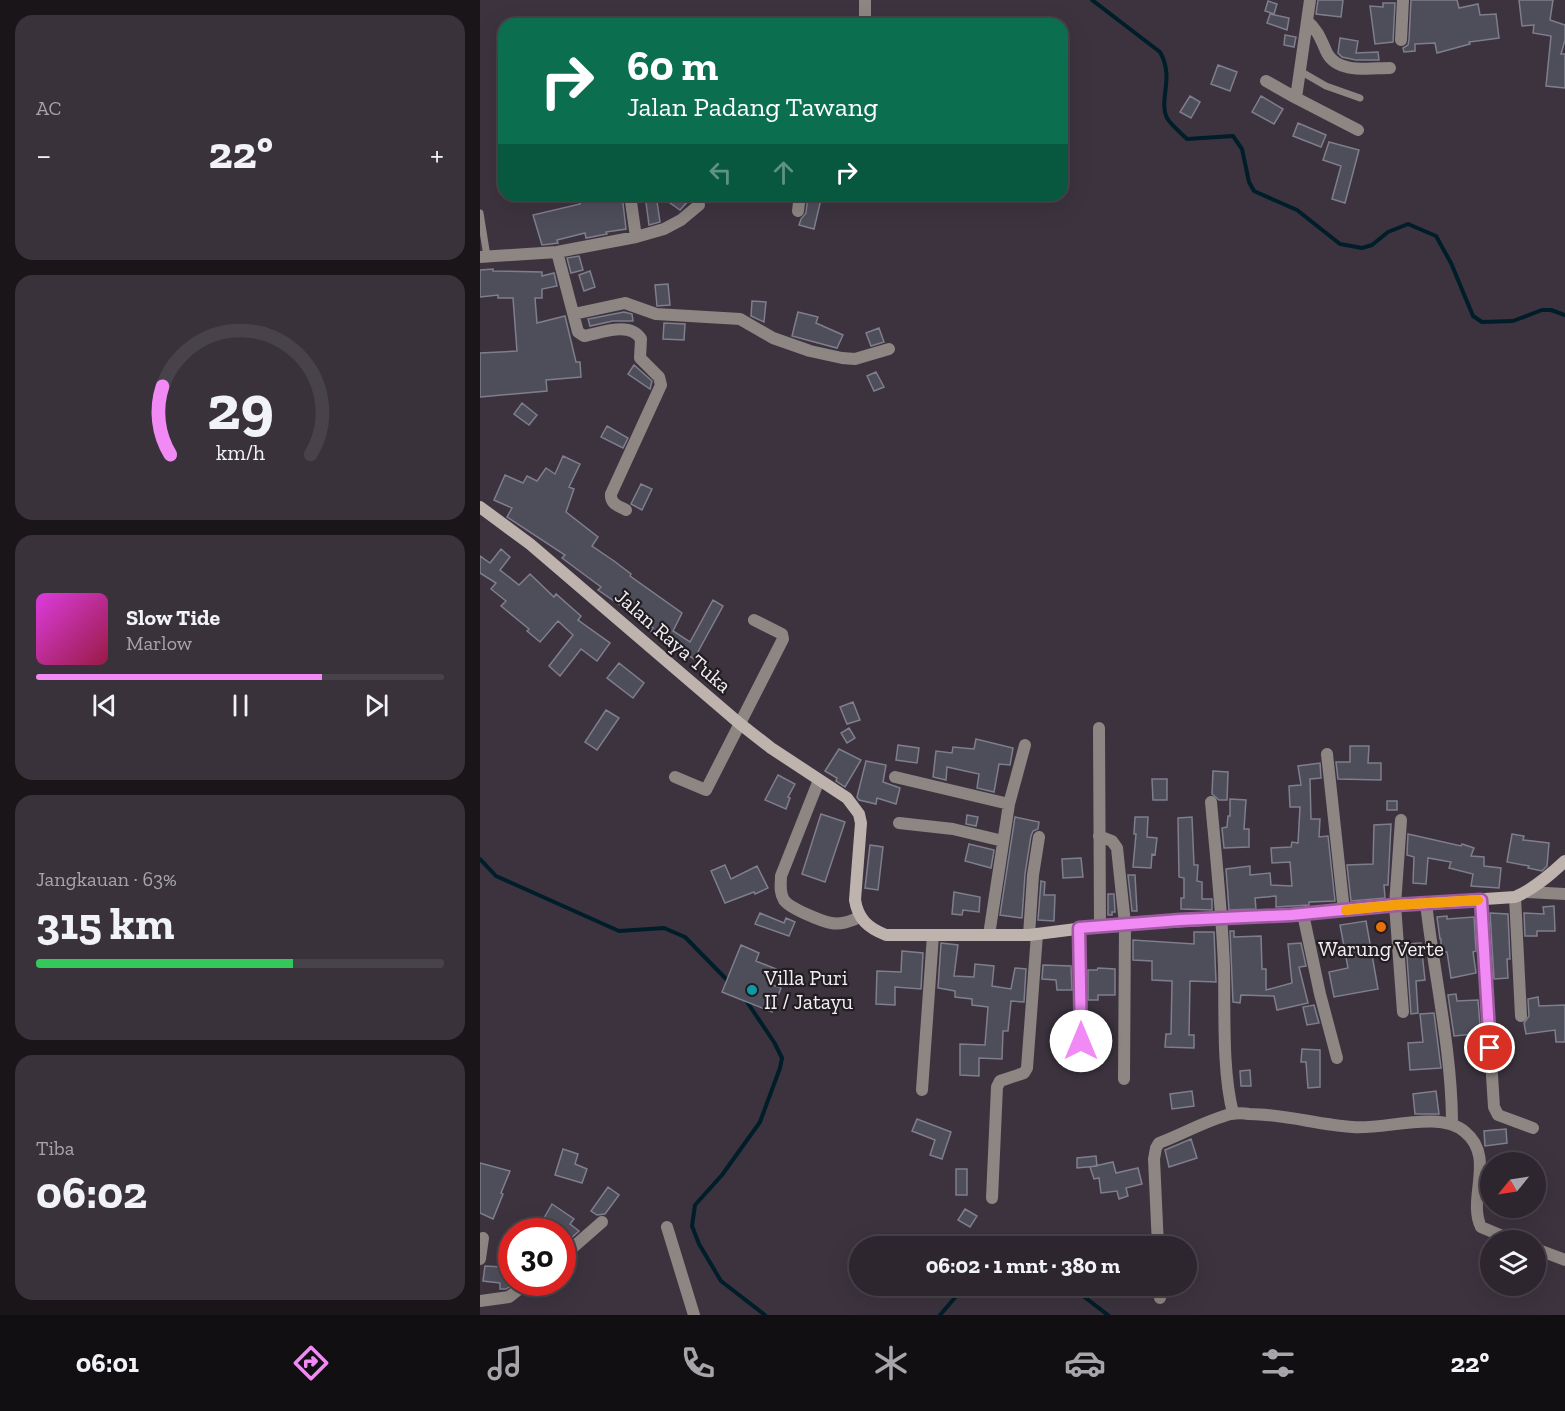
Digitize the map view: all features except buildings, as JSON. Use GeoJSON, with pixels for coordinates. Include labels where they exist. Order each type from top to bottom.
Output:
{"type":"FeatureCollection","features":[{"type":"Feature","properties":{"kind":"street"},"geometry":{"type":"LineString","coordinates":[[865,0],[865,18]]}},
{"type":"Feature","properties":{"kind":"street"},"geometry":{"type":"LineString","coordinates":[[1296,98],[1310,0]]}},
{"type":"Feature","properties":{"kind":"street"},"geometry":{"type":"LineString","coordinates":[[1401,40],[1403,0]]}},
{"type":"Feature","properties":{"kind":"street"},"geometry":{"type":"LineString","coordinates":[[1307,21],[1316,28],[1328,54],[1338,65],[1390,68]]}},
{"type":"Feature","properties":{"kind":"street"},"geometry":{"type":"LineString","coordinates":[[1266,81],[1358,130]]}},
{"type":"Feature","properties":{"kind":"street"},"geometry":{"type":"LineString","coordinates":[[631,201],[636,237]]}},
{"type":"Feature","properties":{"kind":"street"},"geometry":{"type":"LineString","coordinates":[[798,211],[799,201]]}},
{"type":"Feature","properties":{"kind":"street"},"geometry":{"type":"LineString","coordinates":[[484,257],[557,252],[636,237],[664,229],[681,220],[699,205]]}},
{"type":"Feature","properties":{"kind":"street"},"geometry":{"type":"LineString","coordinates":[[557,252],[578,332],[584,336],[622,329],[631,330],[639,335],[642,342],[640,358],[657,374],[661,383],[611,494],[610,499],[626,510]]}},
{"type":"Feature","properties":{"kind":"street"},"geometry":{"type":"LineString","coordinates":[[574,314],[625,303],[656,314],[740,319],[773,338],[810,351],[842,358],[855,359],[889,349]]}},
{"type":"Feature","properties":{"kind":"street","name":"Jalan Raya Tuka"},"geometry":{"type":"LineString","coordinates":[[480,507],[530,544],[739,723],[771,748],[846,798],[854,806],[861,823],[855,900],[860,917]]}},
{"type":"Feature","properties":{"kind":"street"},"geometry":{"type":"LineString","coordinates":[[675,777],[706,790],[783,639],[782,634],[754,620]]}},
{"type":"Feature","properties":{"kind":"street"},"geometry":{"type":"LineString","coordinates":[[1099,728],[1100,926]]}},
{"type":"Feature","properties":{"kind":"street"},"geometry":{"type":"LineString","coordinates":[[989,935],[1009,804],[1025,745]]}},
{"type":"Feature","properties":{"kind":"street"},"geometry":{"type":"LineString","coordinates":[[1327,754],[1344,911]]}},
{"type":"Feature","properties":{"kind":"street"},"geometry":{"type":"LineString","coordinates":[[895,777],[1009,804]]}},
{"type":"Feature","properties":{"kind":"street"},"geometry":{"type":"LineString","coordinates":[[819,780],[781,876],[780,890],[785,901],[794,908],[832,923],[846,923],[860,917],[875,931],[886,935],[1033,934],[1125,924],[1222,920],[1481,900],[1524,893],[1565,894]]}},
{"type":"Feature","properties":{"kind":"street"},"geometry":{"type":"LineString","coordinates":[[1211,802],[1222,920],[1229,1099],[1233,1113]]}},
{"type":"Feature","properties":{"kind":"street"},"geometry":{"type":"LineString","coordinates":[[1401,820],[1395,905],[1403,1012]]}},
{"type":"Feature","properties":{"kind":"street"},"geometry":{"type":"LineString","coordinates":[[899,824],[953,830],[1003,841]]}},
{"type":"Feature","properties":{"kind":"street"},"geometry":{"type":"LineString","coordinates":[[1099,836],[1112,840],[1117,848],[1125,924],[1124,1079]]}},
{"type":"Feature","properties":{"kind":"street"},"geometry":{"type":"LineString","coordinates":[[992,1198],[998,1087],[1000,1081],[1024,1073],[1027,1068],[1033,934],[1033,875],[1039,837]]}},
{"type":"Feature","properties":{"kind":"street"},"geometry":{"type":"LineString","coordinates":[[1524,893],[1554,872],[1565,861]]}},
{"type":"Feature","properties":{"kind":"street"},"geometry":{"type":"LineString","coordinates":[[1521,1016],[1524,893]]}},
{"type":"Feature","properties":{"kind":"street"},"geometry":{"type":"LineString","coordinates":[[1481,900],[1494,1107],[1498,1115],[1533,1128]]}},
{"type":"Feature","properties":{"kind":"street"},"geometry":{"type":"LineString","coordinates":[[1426,903],[1447,1041],[1452,1089],[1452,1119]]}},
{"type":"Feature","properties":{"kind":"street"},"geometry":{"type":"LineString","coordinates":[[1304,914],[1320,994],[1337,1058]]}},
{"type":"Feature","properties":{"kind":"street"},"geometry":{"type":"LineString","coordinates":[[1079,928],[1081,1057]]}},
{"type":"Feature","properties":{"kind":"street"},"geometry":{"type":"LineString","coordinates":[[922,1090],[933,935]]}},
{"type":"Feature","properties":{"kind":"street"},"geometry":{"type":"LineString","coordinates":[[1158,1236],[1155,1159],[1159,1143],[1233,1113],[1261,1114],[1355,1128],[1434,1122],[1456,1127],[1466,1132],[1479,1154],[1481,1171],[1476,1217],[1481,1227],[1488,1230]]}},
{"type":"Feature","properties":{"kind":"street"},"geometry":{"type":"LineString","coordinates":[[576,1245],[602,1222]]}},
{"type":"Feature","properties":{"kind":"street"},"geometry":{"type":"LineString","coordinates":[[667,1227],[693,1315]]}},
{"type":"Feature","properties":{"kind":"street"},"geometry":{"type":"LineString","coordinates":[[480,1259],[483,1238]]}},
{"type":"Feature","properties":{"kind":"street"},"geometry":{"type":"LineString","coordinates":[[1546,1253],[1565,1260]]}},
{"type":"Feature","properties":{"kind":"street"},"geometry":{"type":"LineString","coordinates":[[480,1301],[510,1296]]}},
{"type":"Feature","properties":{"kind":"lane"},"geometry":{"type":"LineString","coordinates":[[1300,71],[1326,86],[1360,98]]}},
{"type":"Feature","properties":{"kind":"lane"},"geometry":{"type":"LineString","coordinates":[[480,213],[484,257]]}},
{"type":"Feature","properties":{"kind":"waterway"},"geometry":{"type":"LineString","coordinates":[[1092,0],[1160,52],[1166,71],[1164,104],[1167,118],[1187,139],[1233,136],[1242,149],[1249,182],[1254,191],[1297,210],[1340,244],[1362,248],[1372,245],[1388,232],[1408,224],[1436,236],[1451,263],[1473,316],[1482,322],[1513,321],[1542,310],[1551,310],[1565,315]]}},
{"type":"Feature","properties":{"kind":"waterway"},"geometry":{"type":"LineString","coordinates":[[480,859],[496,876],[619,931],[664,928],[685,937],[730,983]]}},
{"type":"Feature","properties":{"kind":"waterway"},"geometry":{"type":"LineString","coordinates":[[745,999],[774,1042],[782,1058],[780,1068],[760,1122],[722,1175],[695,1205],[692,1226],[699,1244],[721,1281],[765,1315]]}},
{"type":"Feature","properties":{"kind":"waterway"},"geometry":{"type":"LineString","coordinates":[[940,1315],[956,1296]]}},
{"type":"Feature","properties":{"kind":"waterway"},"geometry":{"type":"LineString","coordinates":[[1083,1296],[1108,1315]]}},
{"type":"Feature","properties":{"kind":"slow traffic"},"geometry":{"type":"LineString","coordinates":[[1346,910],[1478,900]]}},
{"type":"Feature","properties":{"kind":"place","name":"Warung Verte"},"geometry":{"type":"Point","coordinates":[1381,927]}},
{"type":"Feature","properties":{"kind":"place","name":"Villa Puri II / Jatayu"},"geometry":{"type":"Point","coordinates":[752,990]}},
{"type":"Feature","properties":{"kind":"route"},"geometry":{"type":"LineString","coordinates":[[1081,1041],[1079,928],[1180,920],[1222,920],[1481,900],[1490,1048]]}}]}
